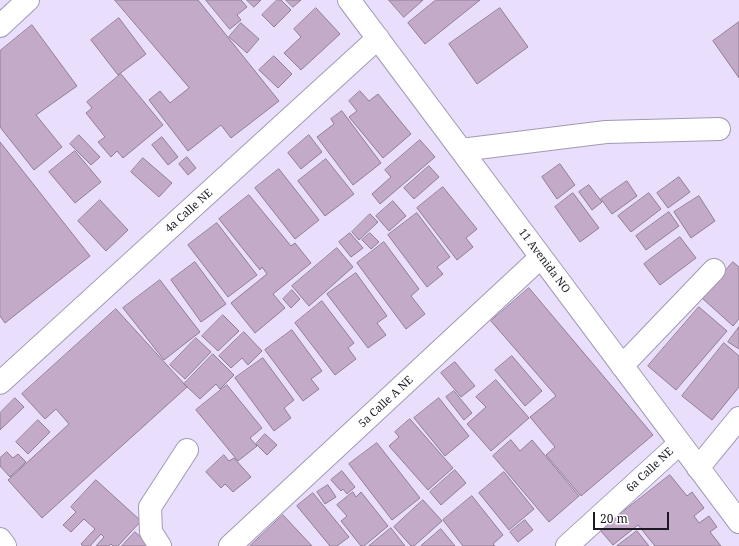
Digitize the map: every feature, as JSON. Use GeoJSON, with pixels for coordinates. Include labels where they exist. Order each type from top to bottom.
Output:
{"type":"FeatureCollection","features":[{"type":"Feature","properties":{"kind":"street"},"geometry":{"type":"LineString","coordinates":[[0,26],[28,0]]}},
{"type":"Feature","properties":{"kind":"street","name":"11 Avenida NO"},"geometry":{"type":"LineString","coordinates":[[350,0],[739,522]]}},
{"type":"Feature","properties":{"kind":"street","name":"4a Calle NE"},"geometry":{"type":"LineString","coordinates":[[0,383],[378,38]]}},
{"type":"Feature","properties":{"kind":"street"},"geometry":{"type":"LineString","coordinates":[[461,150],[606,132],[719,129]]}},
{"type":"Feature","properties":{"kind":"street","name":"5a Calle A NE"},"geometry":{"type":"LineString","coordinates":[[230,546],[541,257]]}},
{"type":"Feature","properties":{"kind":"street"},"geometry":{"type":"LineString","coordinates":[[622,366],[714,270]]}},
{"type":"Feature","properties":{"kind":"street"},"geometry":{"type":"LineString","coordinates":[[698,468],[739,418]]}},
{"type":"Feature","properties":{"kind":"street","name":"6a Calle NE"},"geometry":{"type":"LineString","coordinates":[[567,546],[680,443]]}},
{"type":"Feature","properties":{"kind":"street"},"geometry":{"type":"LineString","coordinates":[[160,546],[151,532],[150,507],[187,450]]}},
{"type":"Feature","properties":{"kind":"street"},"geometry":{"type":"LineString","coordinates":[[0,539],[5,546]]}},
{"type":"Feature","properties":{"kind":"building"},"geometry":{"type":"Polygon","coordinates":[[[115,0],[198,0],[279,101],[231,138],[221,125],[188,151],[149,100],[160,91],[170,103],[189,88],[115,0]]]}},
{"type":"Feature","properties":{"kind":"building"},"geometry":{"type":"Polygon","coordinates":[[[206,0],[241,0],[247,7],[237,15],[241,20],[230,29],[206,0]]]}},
{"type":"Feature","properties":{"kind":"building"},"geometry":{"type":"Polygon","coordinates":[[[247,0],[261,0],[254,7],[247,0]]]}},
{"type":"Feature","properties":{"kind":"building"},"geometry":{"type":"Polygon","coordinates":[[[277,0],[281,0],[291,10],[274,27],[262,15],[277,0]]]}},
{"type":"Feature","properties":{"kind":"building"},"geometry":{"type":"Polygon","coordinates":[[[286,0],[301,0],[293,7],[286,0]]]}},
{"type":"Feature","properties":{"kind":"building"},"geometry":{"type":"Polygon","coordinates":[[[389,0],[423,0],[404,17],[389,0]]]}},
{"type":"Feature","properties":{"kind":"building"},"geometry":{"type":"Polygon","coordinates":[[[436,0],[480,0],[425,44],[408,23],[436,0]]]}},
{"type":"Feature","properties":{"kind":"building"},"geometry":{"type":"Polygon","coordinates":[[[316,8],[340,34],[301,70],[284,53],[301,37],[294,29],[316,8]]]}},
{"type":"Feature","properties":{"kind":"building"},"geometry":{"type":"Polygon","coordinates":[[[500,8],[528,47],[477,84],[449,44],[500,8]]]}},
{"type":"Feature","properties":{"kind":"building"},"geometry":{"type":"Polygon","coordinates":[[[119,18],[146,54],[118,75],[91,40],[119,18]]]}},
{"type":"Feature","properties":{"kind":"building"},"geometry":{"type":"Polygon","coordinates":[[[739,22],[739,78],[713,41],[739,22]]]}},
{"type":"Feature","properties":{"kind":"building"},"geometry":{"type":"Polygon","coordinates":[[[241,23],[259,39],[247,53],[229,37],[241,23]]]}},
{"type":"Feature","properties":{"kind":"building"},"geometry":{"type":"Polygon","coordinates":[[[32,25],[77,86],[36,115],[62,147],[34,170],[0,127],[0,51],[32,25]]]}},
{"type":"Feature","properties":{"kind":"building"},"geometry":{"type":"Polygon","coordinates":[[[274,56],[292,74],[278,88],[259,70],[274,56]]]}},
{"type":"Feature","properties":{"kind":"building"},"geometry":{"type":"Polygon","coordinates":[[[121,74],[163,125],[123,158],[117,151],[111,157],[98,142],[105,137],[86,113],[92,108],[87,102],[121,74]]]}},
{"type":"Feature","properties":{"kind":"building"},"geometry":{"type":"Polygon","coordinates":[[[360,91],[369,101],[378,94],[411,134],[383,158],[349,117],[357,111],[349,101],[360,91]]]}},
{"type":"Feature","properties":{"kind":"building"},"geometry":{"type":"Polygon","coordinates":[[[342,111],[381,163],[353,185],[317,137],[334,124],[331,119],[342,111]]]}},
{"type":"Feature","properties":{"kind":"building"},"geometry":{"type":"Polygon","coordinates":[[[79,135],[100,157],[91,165],[70,144],[79,135]]]}},
{"type":"Feature","properties":{"kind":"building"},"geometry":{"type":"Polygon","coordinates":[[[309,135],[322,152],[301,169],[288,153],[309,135]]]}},
{"type":"Feature","properties":{"kind":"building"},"geometry":{"type":"Polygon","coordinates":[[[162,137],[178,157],[168,165],[152,145],[162,137]]]}},
{"type":"Feature","properties":{"kind":"building"},"geometry":{"type":"Polygon","coordinates":[[[420,140],[435,157],[380,204],[372,194],[391,177],[385,170],[420,140]]]}},
{"type":"Feature","properties":{"kind":"building"},"geometry":{"type":"Polygon","coordinates":[[[0,142],[90,256],[5,323],[0,316],[0,142]]]}},
{"type":"Feature","properties":{"kind":"building"},"geometry":{"type":"Polygon","coordinates":[[[75,151],[101,182],[75,203],[49,172],[75,151]]]}},
{"type":"Feature","properties":{"kind":"building"},"geometry":{"type":"Polygon","coordinates":[[[187,157],[196,168],[188,175],[179,164],[187,157]]]}},
{"type":"Feature","properties":{"kind":"building"},"geometry":{"type":"Polygon","coordinates":[[[143,158],[172,183],[159,197],[131,172],[143,158]]]}},
{"type":"Feature","properties":{"kind":"building"},"geometry":{"type":"Polygon","coordinates":[[[326,159],[354,194],[325,216],[298,181],[326,159]]]}},
{"type":"Feature","properties":{"kind":"building"},"geometry":{"type":"Polygon","coordinates":[[[560,164],[575,185],[557,199],[542,177],[560,164]]]}},
{"type":"Feature","properties":{"kind":"building"},"geometry":{"type":"Polygon","coordinates":[[[429,166],[439,177],[414,199],[404,188],[429,166]]]}},
{"type":"Feature","properties":{"kind":"building"},"geometry":{"type":"Polygon","coordinates":[[[279,169],[319,220],[295,239],[255,188],[279,169]]]}},
{"type":"Feature","properties":{"kind":"building"},"geometry":{"type":"Polygon","coordinates":[[[679,177],[690,192],[668,208],[657,193],[679,177]]]}},
{"type":"Feature","properties":{"kind":"building"},"geometry":{"type":"Polygon","coordinates":[[[627,181],[637,196],[612,214],[601,199],[627,181]]]}},
{"type":"Feature","properties":{"kind":"building"},"geometry":{"type":"Polygon","coordinates":[[[589,185],[602,202],[592,210],[579,192],[589,185]]]}},
{"type":"Feature","properties":{"kind":"building"},"geometry":{"type":"Polygon","coordinates":[[[443,187],[477,229],[466,238],[473,247],[457,260],[417,208],[443,187]]]}},
{"type":"Feature","properties":{"kind":"building"},"geometry":{"type":"Polygon","coordinates":[[[573,193],[599,228],[580,242],[555,207],[573,193]]]}},
{"type":"Feature","properties":{"kind":"building"},"geometry":{"type":"Polygon","coordinates":[[[649,193],[661,209],[631,232],[618,216],[649,193]]]}},
{"type":"Feature","properties":{"kind":"building"},"geometry":{"type":"Polygon","coordinates":[[[249,195],[291,246],[295,243],[311,263],[273,294],[285,308],[255,333],[231,303],[267,274],[262,267],[260,270],[219,219],[249,195]]]}},
{"type":"Feature","properties":{"kind":"building"},"geometry":{"type":"Polygon","coordinates":[[[699,196],[715,221],[691,238],[674,212],[699,196]]]}},
{"type":"Feature","properties":{"kind":"building"},"geometry":{"type":"Polygon","coordinates":[[[100,200],[128,230],[106,251],[78,221],[100,200]]]}},
{"type":"Feature","properties":{"kind":"building"},"geometry":{"type":"Polygon","coordinates":[[[393,201],[406,216],[389,231],[376,216],[393,201]]]}},
{"type":"Feature","properties":{"kind":"building"},"geometry":{"type":"Polygon","coordinates":[[[669,212],[679,226],[646,250],[636,236],[669,212]]]}},
{"type":"Feature","properties":{"kind":"building"},"geometry":{"type":"Polygon","coordinates":[[[417,213],[450,257],[437,267],[443,274],[427,287],[388,235],[417,213]]]}},
{"type":"Feature","properties":{"kind":"building"},"geometry":{"type":"Polygon","coordinates":[[[370,214],[378,222],[359,240],[352,232],[370,214]]]}},
{"type":"Feature","properties":{"kind":"building"},"geometry":{"type":"Polygon","coordinates":[[[217,223],[257,275],[228,297],[188,245],[217,223]]]}},
{"type":"Feature","properties":{"kind":"building"},"geometry":{"type":"Polygon","coordinates":[[[350,233],[363,248],[351,257],[339,242],[350,233]]]}},
{"type":"Feature","properties":{"kind":"building"},"geometry":{"type":"Polygon","coordinates":[[[370,233],[379,242],[371,249],[362,240],[370,233]]]}},
{"type":"Feature","properties":{"kind":"building"},"geometry":{"type":"Polygon","coordinates":[[[680,237],[696,258],[660,285],[644,264],[680,237]]]}},
{"type":"Feature","properties":{"kind":"building"},"geometry":{"type":"Polygon","coordinates":[[[384,242],[419,289],[411,296],[425,314],[406,329],[357,263],[384,242]]]}},
{"type":"Feature","properties":{"kind":"building"},"geometry":{"type":"Polygon","coordinates":[[[337,248],[353,267],[309,306],[292,286],[337,248]]]}},
{"type":"Feature","properties":{"kind":"building"},"geometry":{"type":"Polygon","coordinates":[[[195,262],[226,304],[201,322],[171,280],[195,262]]]}},
{"type":"Feature","properties":{"kind":"building"},"geometry":{"type":"Polygon","coordinates":[[[733,262],[739,267],[739,319],[733,326],[702,298],[733,262]]]}},
{"type":"Feature","properties":{"kind":"building"},"geometry":{"type":"Polygon","coordinates":[[[356,273],[387,316],[377,323],[386,335],[368,348],[327,294],[356,273]]]}},
{"type":"Feature","properties":{"kind":"building"},"geometry":{"type":"Polygon","coordinates":[[[160,280],[200,332],[164,360],[123,308],[160,280]]]}},
{"type":"Feature","properties":{"kind":"building"},"geometry":{"type":"Polygon","coordinates":[[[529,288],[653,435],[581,496],[546,455],[555,447],[530,417],[556,396],[491,321],[529,288]]]}},
{"type":"Feature","properties":{"kind":"building"},"geometry":{"type":"Polygon","coordinates":[[[292,290],[300,299],[291,308],[283,299],[292,290]]]}},
{"type":"Feature","properties":{"kind":"building"},"geometry":{"type":"Polygon","coordinates":[[[322,301],[354,343],[348,348],[356,359],[335,375],[295,323],[322,301]]]}},
{"type":"Feature","properties":{"kind":"building"},"geometry":{"type":"Polygon","coordinates":[[[699,307],[727,331],[676,390],[648,366],[699,307]]]}},
{"type":"Feature","properties":{"kind":"building"},"geometry":{"type":"Polygon","coordinates":[[[116,309],[187,387],[42,518],[8,480],[69,424],[56,409],[45,419],[22,394],[116,309]]]}},
{"type":"Feature","properties":{"kind":"building"},"geometry":{"type":"Polygon","coordinates":[[[223,315],[239,331],[218,351],[202,336],[223,315]]]}},
{"type":"Feature","properties":{"kind":"building"},"geometry":{"type":"Polygon","coordinates":[[[739,327],[739,349],[728,342],[739,327]]]}},
{"type":"Feature","properties":{"kind":"building"},"geometry":{"type":"Polygon","coordinates":[[[292,330],[322,371],[311,379],[319,389],[303,401],[265,350],[292,330]]]}},
{"type":"Feature","properties":{"kind":"building"},"geometry":{"type":"Polygon","coordinates":[[[244,332],[262,351],[248,365],[242,358],[231,368],[219,356],[244,332]]]}},
{"type":"Feature","properties":{"kind":"building"},"geometry":{"type":"Polygon","coordinates":[[[196,338],[211,352],[185,379],[170,365],[196,338]]]}},
{"type":"Feature","properties":{"kind":"building"},"geometry":{"type":"Polygon","coordinates":[[[724,343],[739,356],[739,387],[712,420],[682,396],[724,343]]]}},
{"type":"Feature","properties":{"kind":"building"},"geometry":{"type":"Polygon","coordinates":[[[213,354],[234,375],[220,389],[216,384],[200,399],[184,384],[213,354]]]}},
{"type":"Feature","properties":{"kind":"building"},"geometry":{"type":"Polygon","coordinates":[[[512,356],[542,391],[525,406],[495,370],[512,356]]]}},
{"type":"Feature","properties":{"kind":"building"},"geometry":{"type":"Polygon","coordinates":[[[263,358],[294,400],[284,408],[291,418],[274,431],[235,378],[263,358]]]}},
{"type":"Feature","properties":{"kind":"building"},"geometry":{"type":"Polygon","coordinates":[[[455,362],[475,386],[461,397],[441,373],[455,362]]]}},
{"type":"Feature","properties":{"kind":"building"},"geometry":{"type":"Polygon","coordinates":[[[496,380],[529,418],[491,451],[467,424],[486,407],[476,397],[496,380]]]}},
{"type":"Feature","properties":{"kind":"building"},"geometry":{"type":"Polygon","coordinates":[[[227,385],[262,428],[250,438],[257,446],[238,461],[196,410],[227,385]]]}},
{"type":"Feature","properties":{"kind":"building"},"geometry":{"type":"Polygon","coordinates":[[[454,391],[472,413],[464,420],[446,397],[454,391]]]}},
{"type":"Feature","properties":{"kind":"building"},"geometry":{"type":"Polygon","coordinates":[[[15,398],[24,407],[0,430],[0,413],[15,398]]]}},
{"type":"Feature","properties":{"kind":"building"},"geometry":{"type":"Polygon","coordinates":[[[439,398],[469,436],[445,456],[414,418],[439,398]]]}},
{"type":"Feature","properties":{"kind":"building"},"geometry":{"type":"Polygon","coordinates":[[[410,419],[453,468],[428,490],[389,446],[399,437],[395,432],[410,419]]]}},
{"type":"Feature","properties":{"kind":"building"},"geometry":{"type":"Polygon","coordinates":[[[38,420],[50,432],[28,454],[16,442],[38,420]]]}},
{"type":"Feature","properties":{"kind":"building"},"geometry":{"type":"Polygon","coordinates":[[[265,434],[277,445],[267,455],[256,444],[265,434]]]}},
{"type":"Feature","properties":{"kind":"building"},"geometry":{"type":"Polygon","coordinates":[[[511,440],[520,451],[532,440],[579,496],[549,522],[493,456],[511,440]]]}},
{"type":"Feature","properties":{"kind":"building"},"geometry":{"type":"Polygon","coordinates":[[[377,443],[420,498],[392,520],[349,464],[377,443]]]}},
{"type":"Feature","properties":{"kind":"building"},"geometry":{"type":"Polygon","coordinates":[[[7,452],[13,458],[18,454],[26,462],[10,477],[0,466],[0,458],[7,452]]]}},
{"type":"Feature","properties":{"kind":"building"},"geometry":{"type":"Polygon","coordinates":[[[224,455],[229,461],[234,458],[251,477],[233,492],[225,484],[221,488],[206,472],[224,455]]]}},
{"type":"Feature","properties":{"kind":"building"},"geometry":{"type":"Polygon","coordinates":[[[455,470],[466,483],[441,505],[430,492],[455,470]]]}},
{"type":"Feature","properties":{"kind":"building"},"geometry":{"type":"Polygon","coordinates":[[[342,471],[355,487],[347,494],[343,489],[341,491],[331,480],[342,471]]]}},
{"type":"Feature","properties":{"kind":"building"},"geometry":{"type":"Polygon","coordinates":[[[504,472],[534,509],[509,530],[479,493],[504,472]]]}},
{"type":"Feature","properties":{"kind":"building"},"geometry":{"type":"Polygon","coordinates":[[[670,475],[687,496],[692,492],[704,508],[694,516],[699,523],[709,516],[717,527],[710,532],[721,546],[655,546],[638,525],[613,545],[600,530],[670,475]]]}},
{"type":"Feature","properties":{"kind":"building"},"geometry":{"type":"Polygon","coordinates":[[[96,480],[141,521],[118,546],[113,546],[111,544],[109,546],[96,546],[104,537],[101,534],[90,546],[83,546],[81,544],[95,529],[84,519],[71,532],[63,525],[76,512],[71,507],[96,480]]]}},
{"type":"Feature","properties":{"kind":"building"},"geometry":{"type":"Polygon","coordinates":[[[328,485],[336,497],[325,504],[317,492],[328,485]]]}},
{"type":"Feature","properties":{"kind":"building"},"geometry":{"type":"Polygon","coordinates":[[[353,492],[356,497],[361,492],[388,526],[364,546],[361,546],[341,521],[347,516],[337,505],[353,492]]]}},
{"type":"Feature","properties":{"kind":"building"},"geometry":{"type":"Polygon","coordinates":[[[313,493],[349,537],[337,546],[330,546],[297,506],[313,493]]]}},
{"type":"Feature","properties":{"kind":"building"},"geometry":{"type":"Polygon","coordinates":[[[472,496],[503,535],[493,544],[495,546],[463,546],[443,520],[472,496]]]}},
{"type":"Feature","properties":{"kind":"building"},"geometry":{"type":"Polygon","coordinates":[[[423,500],[442,521],[414,546],[411,546],[394,527],[423,500]]]}},
{"type":"Feature","properties":{"kind":"building"},"geometry":{"type":"Polygon","coordinates":[[[283,515],[312,546],[250,546],[283,515]]]}},
{"type":"Feature","properties":{"kind":"building"},"geometry":{"type":"Polygon","coordinates":[[[525,520],[533,530],[518,542],[510,532],[525,520]]]}},
{"type":"Feature","properties":{"kind":"building"},"geometry":{"type":"Polygon","coordinates":[[[391,528],[405,546],[369,546],[391,528]]]}},
{"type":"Feature","properties":{"kind":"building"},"geometry":{"type":"Polygon","coordinates":[[[441,529],[455,546],[421,546],[441,529]]]}},
{"type":"Feature","properties":{"kind":"building"},"geometry":{"type":"Polygon","coordinates":[[[637,531],[649,546],[617,546],[637,531]]]}},
{"type":"Feature","properties":{"kind":"building"},"geometry":{"type":"Polygon","coordinates":[[[135,532],[151,546],[122,546],[135,532]]]}}]}
